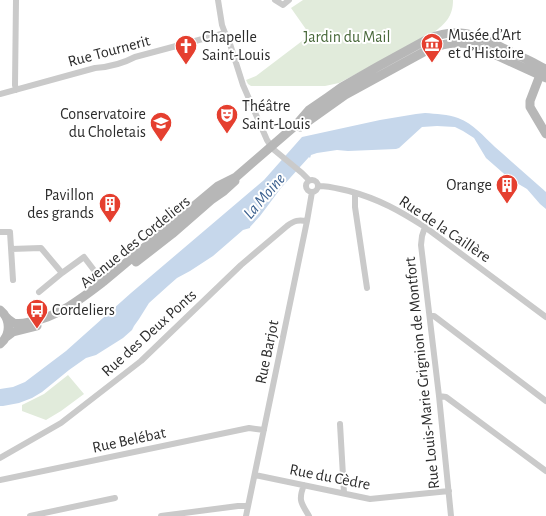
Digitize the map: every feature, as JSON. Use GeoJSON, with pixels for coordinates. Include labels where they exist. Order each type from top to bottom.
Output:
{"type":"FeatureCollection","features":[{"type":"Feature","properties":{"kind":"main road"},"geometry":{"type":"LineString","coordinates":[[274,150],[294,130],[345,95],[431,48],[466,38],[484,49],[544,74],[530,101],[530,106],[546,134]]}},
{"type":"Feature","properties":{"kind":"main road","name":"Avenue des Cordeliers"},"geometry":{"type":"LineString","coordinates":[[3,313],[14,323],[25,323],[38,321],[65,309],[103,282],[218,186],[236,177],[274,150]]}},
{"type":"Feature","properties":{"kind":"main road","name":"Avenue des Cordeliers"},"geometry":{"type":"LineString","coordinates":[[3,341],[14,332],[45,324],[56,319],[107,286],[274,150]]}},
{"type":"Feature","properties":{"kind":"main road"},"geometry":{"type":"LineString","coordinates":[[3,313],[8,332],[3,341]]}},
{"type":"Feature","properties":{"kind":"street"},"geometry":{"type":"LineString","coordinates":[[16,0],[14,85],[16,90]]}},
{"type":"Feature","properties":{"kind":"street"},"geometry":{"type":"LineString","coordinates":[[218,0],[222,25],[243,84],[274,150],[302,173],[308,180],[318,182],[318,190],[312,192],[308,190],[306,186],[308,180]]}},
{"type":"Feature","properties":{"kind":"street"},"geometry":{"type":"LineString","coordinates":[[275,0],[283,5],[289,0]]}},
{"type":"Feature","properties":{"kind":"street","name":"Rue Tournerit"},"geometry":{"type":"LineString","coordinates":[[0,94],[95,68],[110,67],[135,57],[225,33]]}},
{"type":"Feature","properties":{"kind":"street","name":"Rue de la Caillère"},"geometry":{"type":"LineString","coordinates":[[319,186],[330,186],[355,193],[395,208],[425,227],[546,317]]}},
{"type":"Feature","properties":{"kind":"street","name":"Rue Barjot"},"geometry":{"type":"LineString","coordinates":[[246,516],[308,221],[312,192]]}},
{"type":"Feature","properties":{"kind":"street"},"geometry":{"type":"LineString","coordinates":[[355,193],[355,207],[367,288]]}},
{"type":"Feature","properties":{"kind":"street","name":"Rue des Deux Ponts"},"geometry":{"type":"LineString","coordinates":[[0,458],[61,423],[124,375],[141,361],[241,265],[286,226],[294,221],[308,221]]}},
{"type":"Feature","properties":{"kind":"street","name":"Rue Louis-Marie Grignion de Montfort"},"geometry":{"type":"LineString","coordinates":[[425,227],[421,245],[439,396],[451,516]]}},
{"type":"Feature","properties":{"kind":"street"},"geometry":{"type":"LineString","coordinates":[[0,232],[10,232],[13,280]]}},
{"type":"Feature","properties":{"kind":"street"},"geometry":{"type":"LineString","coordinates":[[11,249],[41,248],[62,273]]}},
{"type":"Feature","properties":{"kind":"street"},"geometry":{"type":"LineString","coordinates":[[39,292],[84,257],[103,282]]}},
{"type":"Feature","properties":{"kind":"street"},"geometry":{"type":"LineString","coordinates":[[430,316],[434,316],[546,401]]}},
{"type":"Feature","properties":{"kind":"street"},"geometry":{"type":"LineString","coordinates":[[439,396],[446,397],[546,471]]}},
{"type":"Feature","properties":{"kind":"street"},"geometry":{"type":"LineString","coordinates":[[340,424],[344,493]]}},
{"type":"Feature","properties":{"kind":"street","name":"Rue Belébat"},"geometry":{"type":"LineString","coordinates":[[0,480],[249,428],[264,430]]}},
{"type":"Feature","properties":{"kind":"street","name":"Rue du Cèdre"},"geometry":{"type":"LineString","coordinates":[[255,475],[370,499],[449,491]]}},
{"type":"Feature","properties":{"kind":"street"},"geometry":{"type":"LineString","coordinates":[[304,485],[300,497],[309,516]]}},
{"type":"Feature","properties":{"kind":"street"},"geometry":{"type":"LineString","coordinates":[[30,516],[115,498]]}},
{"type":"Feature","properties":{"kind":"street"},"geometry":{"type":"LineString","coordinates":[[160,516],[248,506]]}},
{"type":"Feature","properties":{"kind":"green space","name":"Jardin du Mail"},"geometry":{"type":"Polygon","coordinates":[[[303,0],[453,0],[453,6],[448,20],[433,33],[339,83],[325,86],[251,86],[246,80],[256,76],[310,35],[291,8],[303,0]]]}},
{"type":"Feature","properties":{"kind":"green space"},"geometry":{"type":"Polygon","coordinates":[[[68,375],[84,394],[46,420],[22,411],[22,405],[44,394],[68,375]]]}},
{"type":"Feature","properties":{"kind":"water","name":"La Moine"},"geometry":{"type":"Polygon","coordinates":[[[425,113],[442,114],[454,117],[474,127],[546,192],[546,209],[527,189],[510,179],[486,158],[474,138],[455,127],[422,127],[396,149],[337,150],[311,155],[310,158],[309,157],[281,188],[250,228],[243,230],[213,256],[177,278],[149,303],[132,330],[123,338],[96,355],[86,358],[32,398],[19,403],[0,406],[0,389],[13,387],[25,382],[66,351],[131,293],[264,180],[302,137],[380,120],[425,113]]]}},
{"type":"Feature","properties":{"kind":"place","name":"Musée d’Art et d’Histoire"},"geometry":{"type":"Point","coordinates":[432,64]}},
{"type":"Feature","properties":{"kind":"place","name":"Chapelle Saint-Louis"},"geometry":{"type":"Point","coordinates":[186,66]}},
{"type":"Feature","properties":{"kind":"place","name":"Théâtre Saint-Louis"},"geometry":{"type":"Point","coordinates":[227,134]}},
{"type":"Feature","properties":{"kind":"place","name":"Conservatoire du Choletais"},"geometry":{"type":"Point","coordinates":[161,142]}},
{"type":"Feature","properties":{"kind":"place","name":"Orange"},"geometry":{"type":"Point","coordinates":[507,204]}},
{"type":"Feature","properties":{"kind":"place","name":"Pavillon des grands"},"geometry":{"type":"Point","coordinates":[110,224]}},
{"type":"Feature","properties":{"kind":"place","name":"Cordeliers"},"geometry":{"type":"Point","coordinates":[37,330]}}]}
